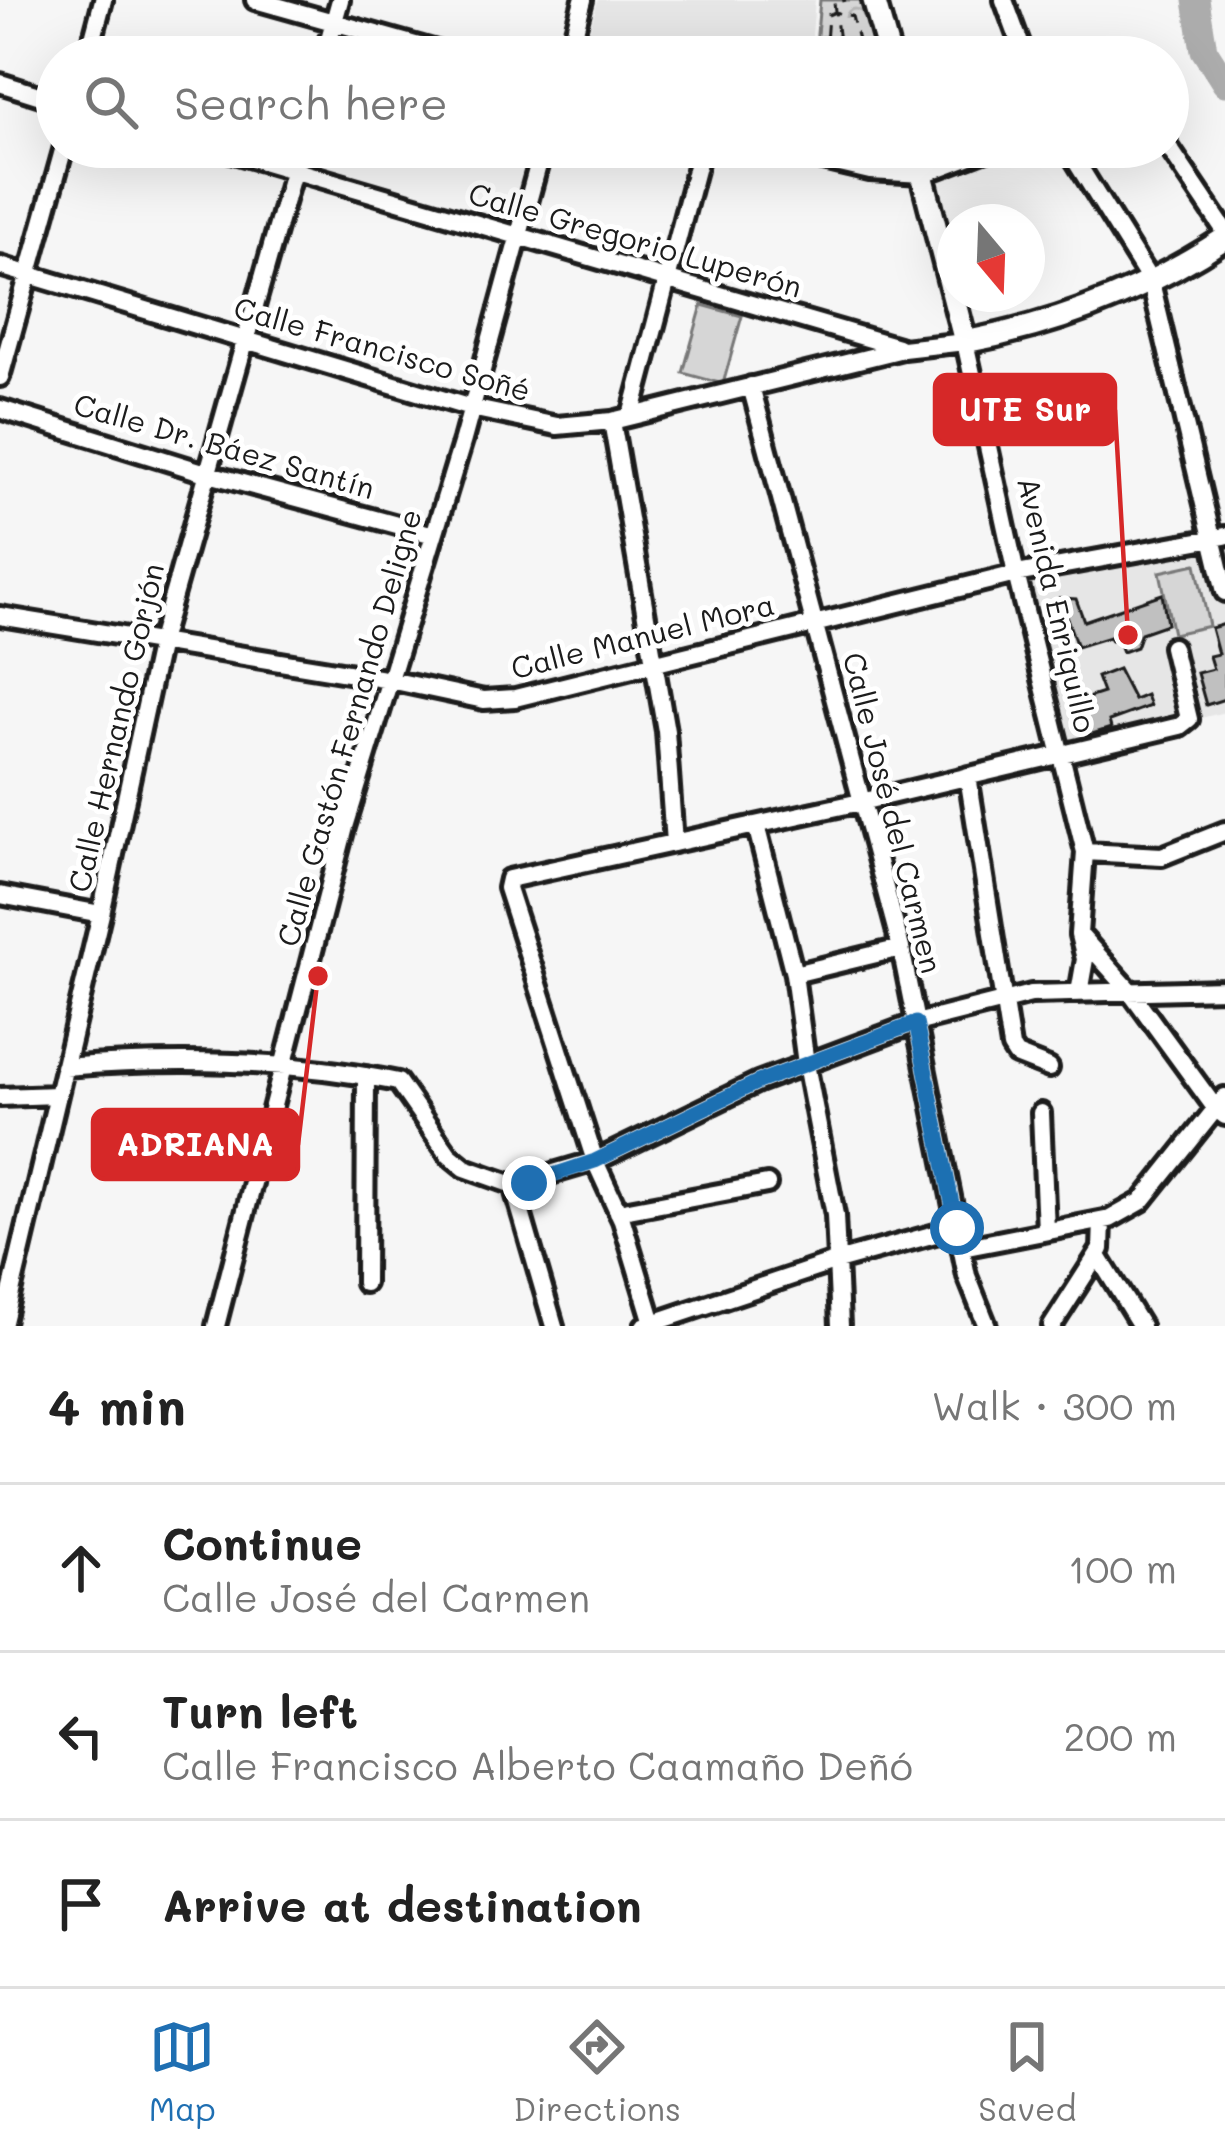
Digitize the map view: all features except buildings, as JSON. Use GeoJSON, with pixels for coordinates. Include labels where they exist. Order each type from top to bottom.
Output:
{"type":"FeatureCollection","features":[{"type":"Feature","properties":{"kind":"main road"},"geometry":{"type":"LineString","coordinates":[[874,0],[884,36]]}},
{"type":"Feature","properties":{"kind":"main road","name":"Avenida Enriquillo"},"geometry":{"type":"LineString","coordinates":[[921,168],[965,342]]}},
{"type":"Feature","properties":{"kind":"main road"},"geometry":{"type":"LineString","coordinates":[[965,342],[1084,311],[1151,282],[1225,234]]}},
{"type":"Feature","properties":{"kind":"street"},"geometry":{"type":"LineString","coordinates":[[94,36],[103,0]]}},
{"type":"Feature","properties":{"kind":"street"},"geometry":{"type":"LineString","coordinates":[[255,0],[384,36]]}},
{"type":"Feature","properties":{"kind":"street"},"geometry":{"type":"LineString","coordinates":[[330,36],[340,0]]}},
{"type":"Feature","properties":{"kind":"street"},"geometry":{"type":"LineString","coordinates":[[574,36],[583,0]]}},
{"type":"Feature","properties":{"kind":"street"},"geometry":{"type":"LineString","coordinates":[[1004,0],[1017,36]]}},
{"type":"Feature","properties":{"kind":"street"},"geometry":{"type":"LineString","coordinates":[[0,83],[36,94]]}},
{"type":"Feature","properties":{"kind":"street"},"geometry":{"type":"LineString","coordinates":[[0,377],[58,168]]}},
{"type":"Feature","properties":{"kind":"street","name":"Calle Gregorio Luperón"},"geometry":{"type":"LineString","coordinates":[[284,168],[903,349]]}},
{"type":"Feature","properties":{"kind":"street","name":"Calle Hernando Gorjón"},"geometry":{"type":"LineString","coordinates":[[3,1326],[160,643],[295,168]]}},
{"type":"Feature","properties":{"kind":"street","name":"Calle Gastón Fernando Deligne"},"geometry":{"type":"LineString","coordinates":[[215,1326],[345,827],[471,408],[536,168]]}},
{"type":"Feature","properties":{"kind":"street"},"geometry":{"type":"LineString","coordinates":[[631,416],[696,168]]}},
{"type":"Feature","properties":{"kind":"street"},"geometry":{"type":"LineString","coordinates":[[854,168],[922,173],[936,168]]}},
{"type":"Feature","properties":{"kind":"street"},"geometry":{"type":"LineString","coordinates":[[1080,168],[1151,282],[1218,538],[1225,592]]}},
{"type":"Feature","properties":{"kind":"street"},"geometry":{"type":"LineString","coordinates":[[1182,168],[1225,234]]}},
{"type":"Feature","properties":{"kind":"street","name":"Calle Francisco Soñé"},"geometry":{"type":"LineString","coordinates":[[0,266],[471,408],[557,426],[612,421],[903,349],[965,342]]}},
{"type":"Feature","properties":{"kind":"street","name":"Avenida Enriquillo"},"geometry":{"type":"LineString","coordinates":[[965,342],[1085,852],[1079,992]]}},
{"type":"Feature","properties":{"kind":"street","name":"Calle José del Carmen"},"geometry":{"type":"LineString","coordinates":[[751,386],[902,948],[979,1323]]}},
{"type":"Feature","properties":{"kind":"street","name":"Calle Dr. Báez Santín"},"geometry":{"type":"LineString","coordinates":[[0,409],[209,474],[434,535]]}},
{"type":"Feature","properties":{"kind":"street"},"geometry":{"type":"LineString","coordinates":[[612,421],[666,731],[674,843]]}},
{"type":"Feature","properties":{"kind":"street","name":"Calle Manuel Mora"},"geometry":{"type":"LineString","coordinates":[[0,616],[390,680],[484,700],[515,698],[1016,574],[1218,538]]}},
{"type":"Feature","properties":{"kind":"street"},"geometry":{"type":"LineString","coordinates":[[957,1228],[837,1261],[650,1325],[618,1212],[595,1161],[507,888],[509,879],[1180,727],[1189,719],[1172,647]]}},
{"type":"Feature","properties":{"kind":"street"},"geometry":{"type":"LineString","coordinates":[[968,776],[1011,1047],[1016,1055],[1049,1068]]}},
{"type":"Feature","properties":{"kind":"street"},"geometry":{"type":"LineString","coordinates":[[756,825],[794,974],[835,1215],[841,1326]]}},
{"type":"Feature","properties":{"kind":"street"},"geometry":{"type":"LineString","coordinates":[[1085,852],[1162,856],[1225,831]]}},
{"type":"Feature","properties":{"kind":"street"},"geometry":{"type":"LineString","coordinates":[[0,896],[101,914]]}},
{"type":"Feature","properties":{"kind":"street"},"geometry":{"type":"LineString","coordinates":[[962,1248],[1102,1221],[1142,1201],[1222,1107],[1079,934]]}},
{"type":"Feature","properties":{"kind":"street"},"geometry":{"type":"LineString","coordinates":[[794,974],[902,948]]}},
{"type":"Feature","properties":{"kind":"street"},"geometry":{"type":"LineString","coordinates":[[64,1067],[133,1061],[284,1064],[398,1082],[449,1155],[465,1168],[512,1185],[595,1161],[758,1082],[916,1023],[1031,994],[1225,989]]}},
{"type":"Feature","properties":{"kind":"street"},"geometry":{"type":"LineString","coordinates":[[364,1282],[366,1076]]}},
{"type":"Feature","properties":{"kind":"street"},"geometry":{"type":"LineString","coordinates":[[0,1097],[58,1095]]}},
{"type":"Feature","properties":{"kind":"street"},"geometry":{"type":"LineString","coordinates":[[1041,1113],[1046,1231]]}},
{"type":"Feature","properties":{"kind":"street"},"geometry":{"type":"LineString","coordinates":[[618,1212],[767,1184]]}},
{"type":"Feature","properties":{"kind":"street"},"geometry":{"type":"LineString","coordinates":[[512,1185],[554,1326]]}},
{"type":"Feature","properties":{"kind":"street"},"geometry":{"type":"LineString","coordinates":[[1052,1326],[1102,1249],[1102,1221]]}},
{"type":"Feature","properties":{"kind":"street"},"geometry":{"type":"LineString","coordinates":[[1098,1256],[1141,1326]]}},
{"type":"Feature","properties":{"kind":"path"},"geometry":{"type":"LineString","coordinates":[[838,36],[835,4],[846,0]]}},
{"type":"Feature","properties":{"kind":"path"},"geometry":{"type":"LineString","coordinates":[[826,36],[828,15],[835,12],[852,16],[857,36]]}},
{"type":"Feature","properties":{"kind":"shaded area"},"geometry":{"type":"Polygon","coordinates":[[[598,0],[815,0],[812,36],[588,36],[598,0]]]}},
{"type":"Feature","properties":{"kind":"shaded area"},"geometry":{"type":"Polygon","coordinates":[[[1212,539],[1225,592],[1225,712],[1060,753],[1016,574],[1212,539]]]}},
{"type":"Feature","properties":{"kind":"green space"},"geometry":{"type":"Polygon","coordinates":[[[820,0],[860,0],[871,36],[817,36],[820,0]]]}},
{"type":"Feature","properties":{"kind":"green space"},"geometry":{"type":"Polygon","coordinates":[[[702,305],[742,316],[723,384],[683,373],[702,305]]]}},
{"type":"Feature","properties":{"kind":"green space"},"geometry":{"type":"Polygon","coordinates":[[[1196,564],[1209,626],[1173,634],[1160,572],[1196,564]]]}},
{"type":"Feature","properties":{"kind":"waterway"},"geometry":{"type":"LineString","coordinates":[[1196,0],[1204,50],[1225,83]]}},
{"type":"Feature","properties":{"kind":"place","name":"UTE Sur"},"geometry":{"type":"Point","coordinates":[1128,635]}},
{"type":"Feature","properties":{"kind":"place","name":"ADRIANA"},"geometry":{"type":"Point","coordinates":[318,976]}},
{"type":"Feature","properties":{"kind":"route"},"geometry":{"type":"LineString","coordinates":[[529,1183],[595,1161],[758,1082],[916,1023],[957,1228]]}}]}
